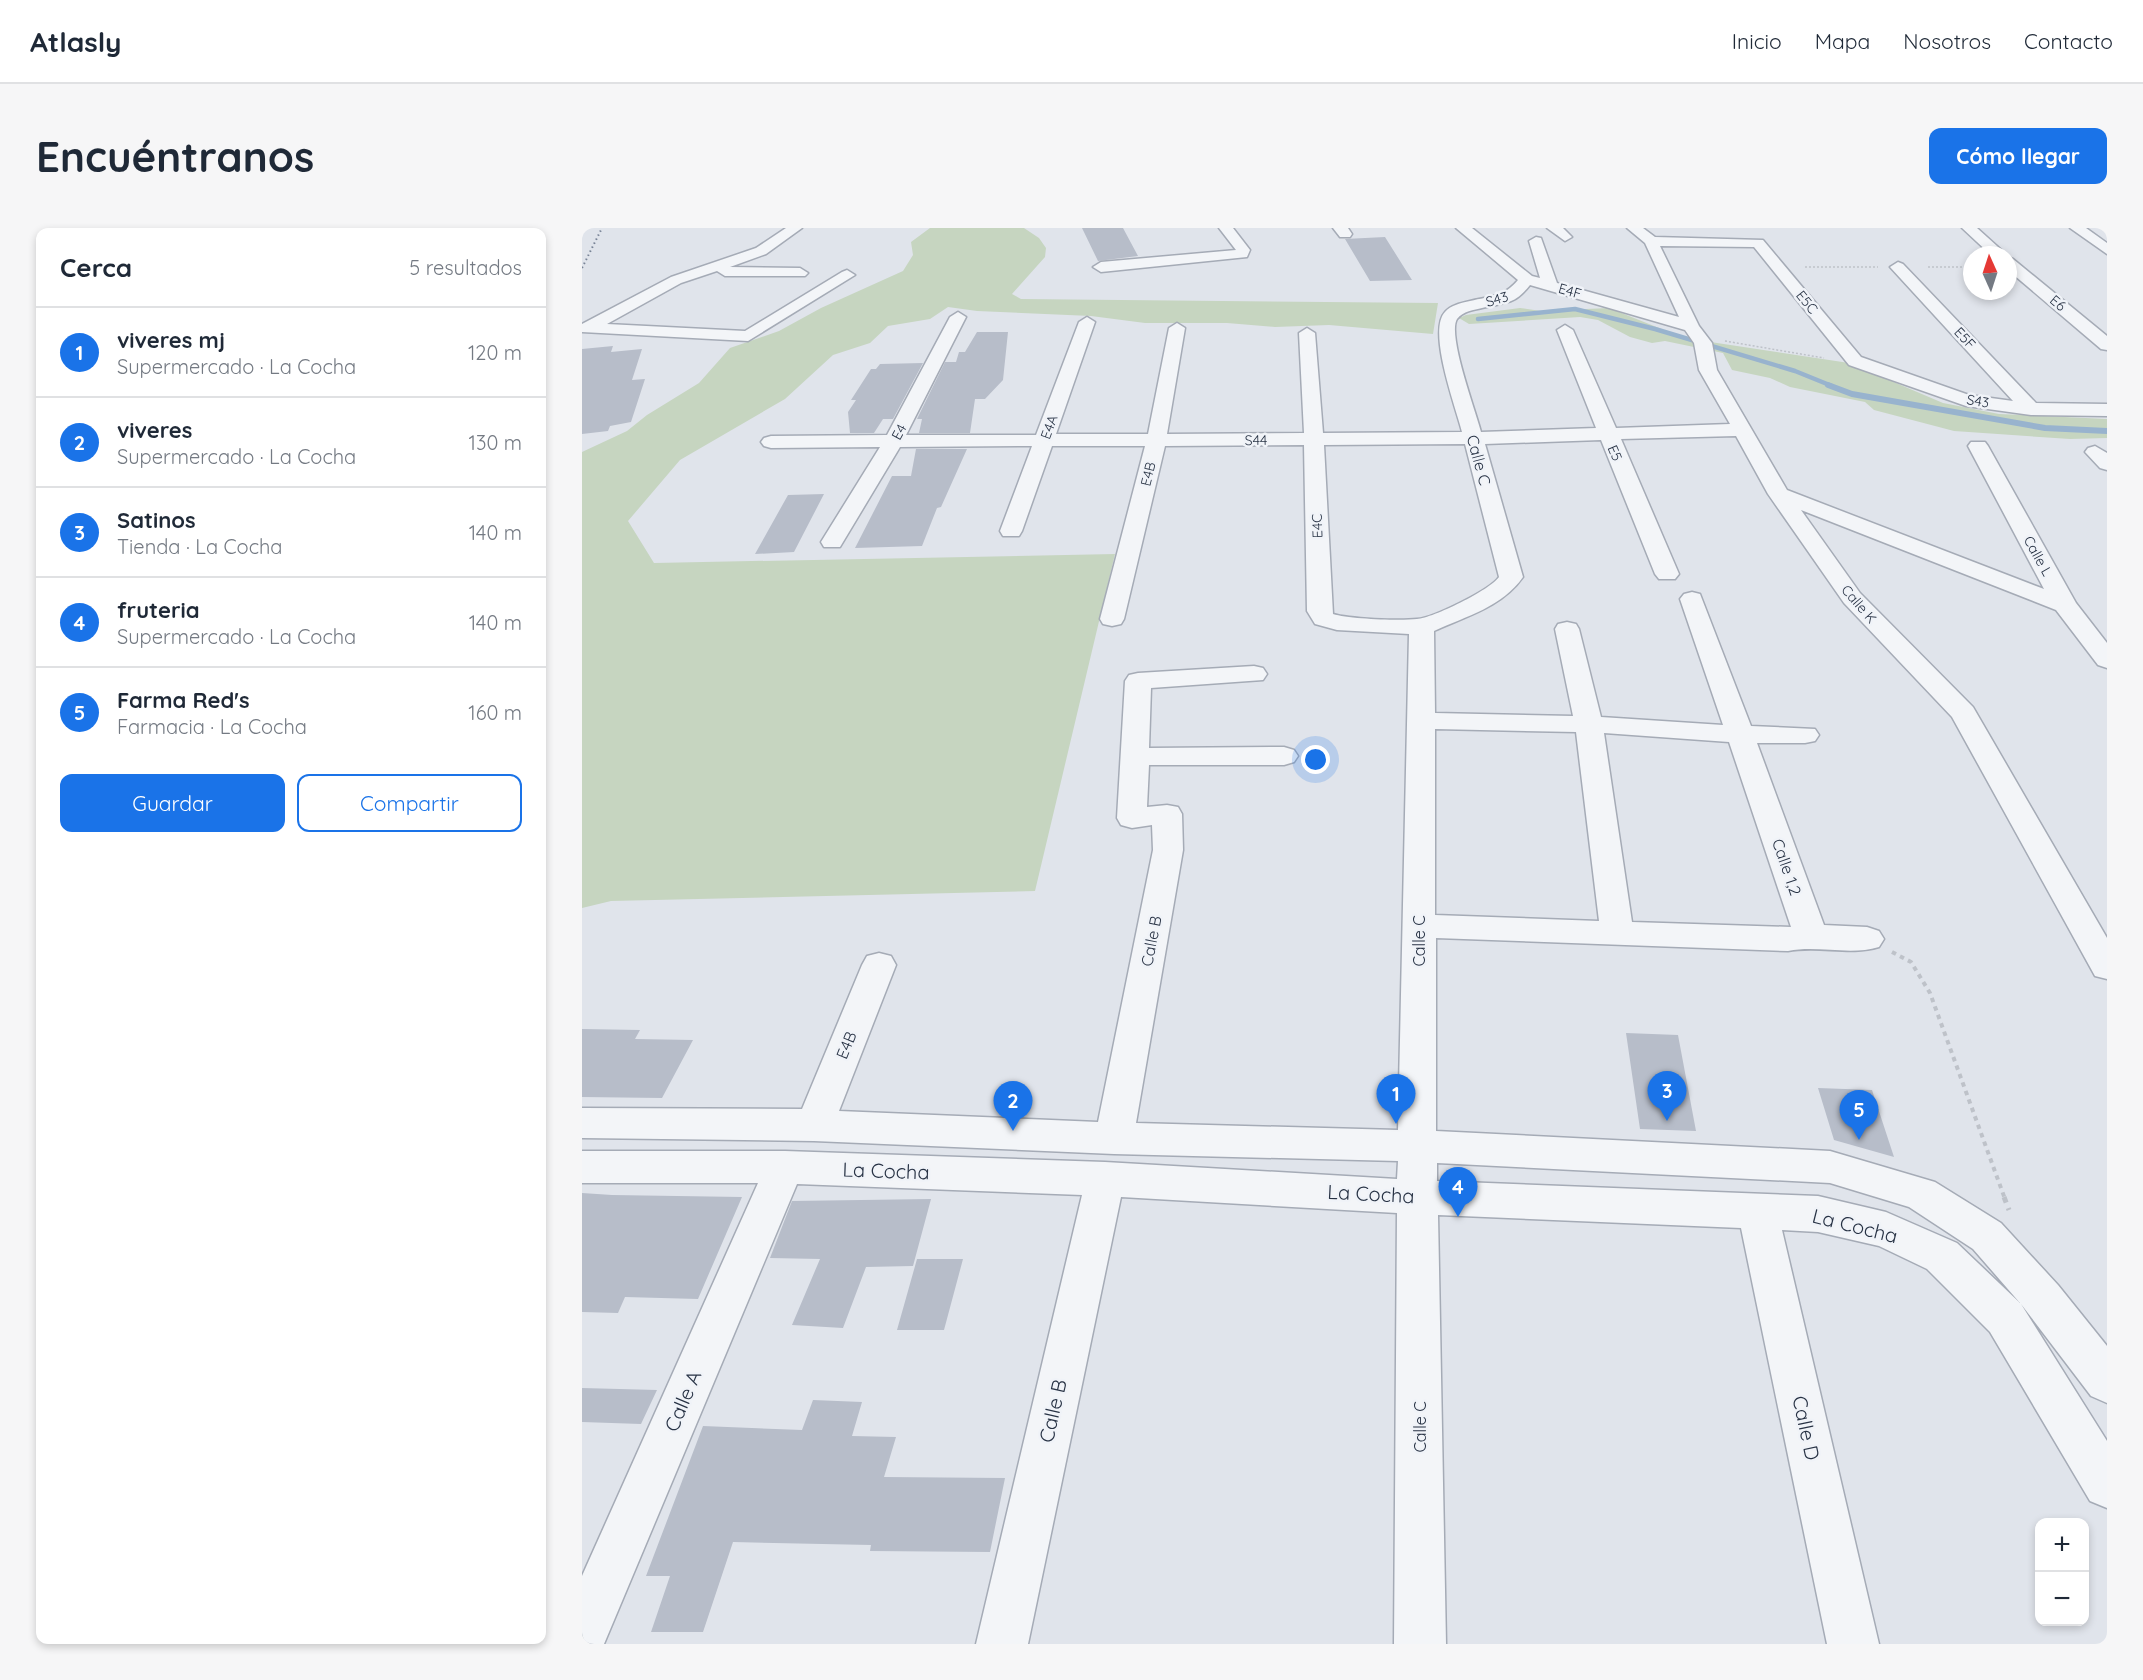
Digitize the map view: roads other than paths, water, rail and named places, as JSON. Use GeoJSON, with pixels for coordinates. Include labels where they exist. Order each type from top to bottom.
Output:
{"type":"FeatureCollection","features":[{"type":"Feature","properties":{"kind":"street"},"geometry":{"type":"LineString","coordinates":[[586,328],[676,280],[761,251],[795,228]]}},
{"type":"Feature","properties":{"kind":"street"},"geometry":{"type":"LineString","coordinates":[[1101,267],[1242,254],[1243,250],[1226,228]]}},
{"type":"Feature","properties":{"kind":"street","name":"Calle K"},"geometry":{"type":"LineString","coordinates":[[1634,228],[1651,241],[1697,335],[1708,370],[1740,430],[1779,494],[1852,598],[1963,714],[2107,967]]}},
{"type":"Feature","properties":{"kind":"street"},"geometry":{"type":"LineString","coordinates":[[1651,241],[1668,228]]}},
{"type":"Feature","properties":{"kind":"street"},"geometry":{"type":"LineString","coordinates":[[2077,228],[2107,250]]}},
{"type":"Feature","properties":{"kind":"street"},"geometry":{"type":"LineString","coordinates":[[1966,230],[1988,246]]}},
{"type":"Feature","properties":{"kind":"street","name":"E4F"},"geometry":{"type":"LineString","coordinates":[[1474,231],[1527,279],[1697,335]]}},
{"type":"Feature","properties":{"kind":"street"},"geometry":{"type":"LineString","coordinates":[[1536,241],[1550,285]]}},
{"type":"Feature","properties":{"kind":"street","name":"E5C"},"geometry":{"type":"LineString","coordinates":[[1651,241],[1758,243],[1855,361]]}},
{"type":"Feature","properties":{"kind":"street","name":"E5F"},"geometry":{"type":"LineString","coordinates":[[1898,267],[2031,409]]}},
{"type":"Feature","properties":{"kind":"street"},"geometry":{"type":"LineString","coordinates":[[705,270],[800,273]]}},
{"type":"Feature","properties":{"kind":"street","name":"E6"},"geometry":{"type":"LineString","coordinates":[[2017,270],[2107,345]]}},
{"type":"Feature","properties":{"kind":"street"},"geometry":{"type":"LineString","coordinates":[[586,328],[748,336],[847,275]]}},
{"type":"Feature","properties":{"kind":"street","name":"S43"},"geometry":{"type":"LineString","coordinates":[[1462,308],[1513,296],[1527,279]]}},
{"type":"Feature","properties":{"kind":"street","name":"Calle C"},"geometry":{"type":"LineString","coordinates":[[1420,1644],[1418,1146],[1422,627],[1489,598],[1504,587],[1511,577],[1447,342],[1447,324],[1451,315],[1462,308]]}},
{"type":"Feature","properties":{"kind":"street","name":"E4"},"geometry":{"type":"LineString","coordinates":[[832,542],[893,442],[958,317]]}},
{"type":"Feature","properties":{"kind":"street","name":"E4A"},"geometry":{"type":"LineString","coordinates":[[1011,531],[1087,322]]}},
{"type":"Feature","properties":{"kind":"street","name":"E4B"},"geometry":{"type":"LineString","coordinates":[[1112,619],[1156,441],[1177,328]]}},
{"type":"Feature","properties":{"kind":"street","name":"E5"},"geometry":{"type":"LineString","coordinates":[[1565,330],[1607,436],[1667,574]]}},
{"type":"Feature","properties":{"kind":"street","name":"E4C"},"geometry":{"type":"LineString","coordinates":[[1307,333],[1314,440],[1319,611],[1324,618],[1336,623],[1422,627]]}},
{"type":"Feature","properties":{"kind":"street","name":"S43"},"geometry":{"type":"LineString","coordinates":[[1855,361],[1966,400],[2031,409],[2107,410]]}},
{"type":"Feature","properties":{"kind":"street","name":"S44"},"geometry":{"type":"LineString","coordinates":[[771,442],[1314,440],[1607,436],[1740,430]]}},
{"type":"Feature","properties":{"kind":"street","name":"Calle L"},"geometry":{"type":"LineString","coordinates":[[1978,446],[2065,605],[2107,660]]}},
{"type":"Feature","properties":{"kind":"street"},"geometry":{"type":"LineString","coordinates":[[1779,494],[2065,605]]}},
{"type":"Feature","properties":{"kind":"street","name":"Calle 1,2"},"geometry":{"type":"LineString","coordinates":[[1692,599],[1808,927],[1804,936]]}},
{"type":"Feature","properties":{"kind":"street"},"geometry":{"type":"LineString","coordinates":[[1567,629],[1589,724],[1617,932]]}},
{"type":"Feature","properties":{"kind":"street"},"geometry":{"type":"LineString","coordinates":[[1254,674],[1138,681],[1134,757],[1284,756]]}},
{"type":"Feature","properties":{"kind":"street"},"geometry":{"type":"LineString","coordinates":[[1421,721],[1589,724],[1740,734],[1805,735]]}},
{"type":"Feature","properties":{"kind":"street","name":"Calle B"},"geometry":{"type":"LineString","coordinates":[[1002,1644],[1109,1158],[1168,850],[1167,814],[1132,818],[1134,757]]}},
{"type":"Feature","properties":{"kind":"street"},"geometry":{"type":"LineString","coordinates":[[1419,926],[1788,939],[1804,936],[1867,939]]}},
{"type":"Feature","properties":{"kind":"street","name":"E4B"},"geometry":{"type":"LineString","coordinates":[[814,1125],[879,965]]}},
{"type":"Feature","properties":{"kind":"street","name":"La Cocha"},"geometry":{"type":"LineString","coordinates":[[582,1124],[814,1125],[1109,1158],[1420,1197],[1818,1214],[1886,1230],[1942,1256],[2005,1318],[2107,1484]]}},
{"type":"Feature","properties":{"kind":"street","name":"La Cocha"},"geometry":{"type":"LineString","coordinates":[[582,1167],[784,1167],[1418,1146],[1830,1167],[1921,1194],[1987,1236],[2043,1299],[2107,1382]]}},
{"type":"Feature","properties":{"kind":"street","name":"Calle A"},"geometry":{"type":"LineString","coordinates":[[582,1635],[784,1167]]}},
{"type":"Feature","properties":{"kind":"street","name":"Calle D"},"geometry":{"type":"LineString","coordinates":[[1758,1212],[1853,1644]]}},
{"type":"Feature","properties":{"kind":"waterway"},"geometry":{"type":"LineString","coordinates":[[1478,319],[1575,309],[1655,329],[1795,371],[1832,386]]}},
{"type":"Feature","properties":{"kind":"waterway"},"geometry":{"type":"LineString","coordinates":[[1828,385],[1852,394],[2045,428],[2107,431]]}},
{"type":"Feature","properties":{"kind":"railway"},"geometry":{"type":"LineString","coordinates":[[582,268],[602,228]]}},
{"type":"Feature","properties":{"kind":"place","name":"Satinos"},"geometry":{"type":"Point","coordinates":[1667,1121]}},
{"type":"Feature","properties":{"kind":"place","name":"viveres mj"},"geometry":{"type":"Point","coordinates":[1396,1124]}},
{"type":"Feature","properties":{"kind":"place","name":"viveres"},"geometry":{"type":"Point","coordinates":[1013,1131]}},
{"type":"Feature","properties":{"kind":"place","name":"Farma Red's"},"geometry":{"type":"Point","coordinates":[1859,1140]}},
{"type":"Feature","properties":{"kind":"place","name":"fruteria"},"geometry":{"type":"Point","coordinates":[1458,1217]}}]}
